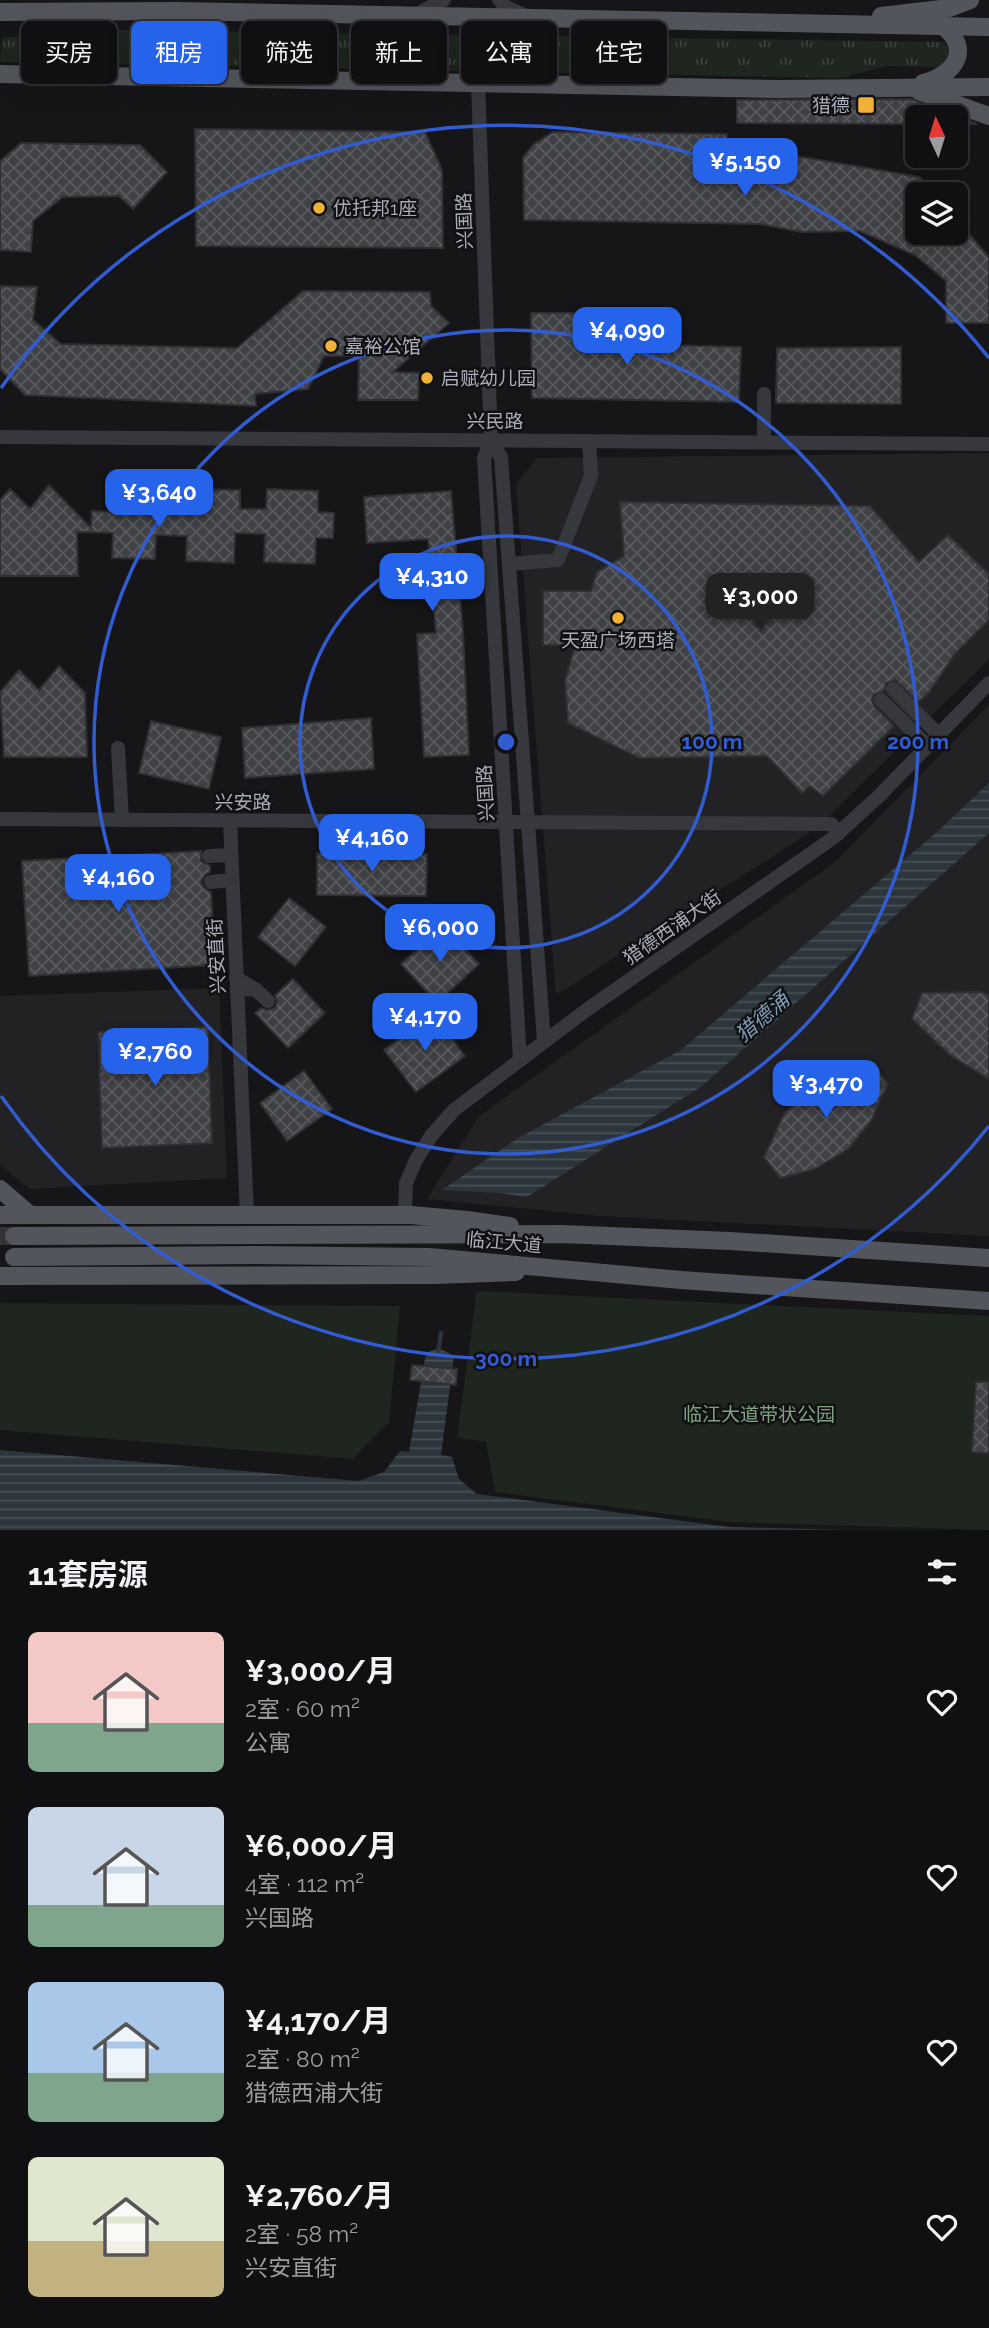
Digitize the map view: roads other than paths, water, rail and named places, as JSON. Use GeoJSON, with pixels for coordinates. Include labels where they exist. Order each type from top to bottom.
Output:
{"type":"FeatureCollection","features":[{"type":"Feature","properties":{"kind":"main road"},"geometry":{"type":"LineString","coordinates":[[800,24],[950,8],[970,0]]}},
{"type":"Feature","properties":{"kind":"main road"},"geometry":{"type":"LineString","coordinates":[[4,11],[176,5],[415,15],[989,27]]}},
{"type":"Feature","properties":{"kind":"main road"},"geometry":{"type":"LineString","coordinates":[[906,87],[941,77],[951,70],[959,51],[956,39],[943,26]]}},
{"type":"Feature","properties":{"kind":"main road"},"geometry":{"type":"LineString","coordinates":[[0,74],[461,83]]}},
{"type":"Feature","properties":{"kind":"main road"},"geometry":{"type":"LineString","coordinates":[[528,84],[779,89],[989,87]]}},
{"type":"Feature","properties":{"kind":"main road"},"geometry":{"type":"LineString","coordinates":[[906,87],[989,116]]}},
{"type":"Feature","properties":{"kind":"main road"},"geometry":{"type":"LineString","coordinates":[[0,1189],[29,1214]]}},
{"type":"Feature","properties":{"kind":"main road"},"geometry":{"type":"LineString","coordinates":[[0,1215],[405,1215],[467,1220],[562,1234]]}},
{"type":"Feature","properties":{"kind":"main road","name":"临江大道"},"geometry":{"type":"LineString","coordinates":[[14,1236],[562,1234],[730,1241],[989,1258]]}},
{"type":"Feature","properties":{"kind":"main road","name":"临江大道"},"geometry":{"type":"LineString","coordinates":[[14,1257],[429,1257],[705,1282],[989,1301]]}},
{"type":"Feature","properties":{"kind":"main road"},"geometry":{"type":"LineString","coordinates":[[4,1275],[486,1275],[558,1268]]}},
{"type":"Feature","properties":{"kind":"street"},"geometry":{"type":"LineString","coordinates":[[415,15],[444,0]]}},
{"type":"Feature","properties":{"kind":"street"},"geometry":{"type":"LineString","coordinates":[[499,0],[506,7],[531,18]]}},
{"type":"Feature","properties":{"kind":"street","name":"兴国路"},"geometry":{"type":"LineString","coordinates":[[478,84],[491,440],[484,458],[520,1060]]}},
{"type":"Feature","properties":{"kind":"street"},"geometry":{"type":"LineString","coordinates":[[764,394],[764,442]]}},
{"type":"Feature","properties":{"kind":"street","name":"兴民路"},"geometry":{"type":"LineString","coordinates":[[0,437],[989,444]]}},
{"type":"Feature","properties":{"kind":"street","name":"兴国路"},"geometry":{"type":"LineString","coordinates":[[491,440],[501,457],[544,1041]]}},
{"type":"Feature","properties":{"kind":"street"},"geometry":{"type":"LineString","coordinates":[[509,565],[558,560],[591,476],[589,441]]}},
{"type":"Feature","properties":{"kind":"street","name":"猎德西浦大街"},"geometry":{"type":"LineString","coordinates":[[405,1215],[406,1183],[416,1160],[431,1136],[454,1110],[544,1041],[839,833],[879,796],[989,683]]}},
{"type":"Feature","properties":{"kind":"street"},"geometry":{"type":"LineString","coordinates":[[893,689],[939,735]]}},
{"type":"Feature","properties":{"kind":"street"},"geometry":{"type":"LineString","coordinates":[[881,700],[928,746]]}},
{"type":"Feature","properties":{"kind":"street"},"geometry":{"type":"LineString","coordinates":[[118,748],[122,820]]}},
{"type":"Feature","properties":{"kind":"street","name":"兴安路"},"geometry":{"type":"LineString","coordinates":[[0,819],[831,824],[839,833]]}},
{"type":"Feature","properties":{"kind":"street","name":"兴安直街"},"geometry":{"type":"LineString","coordinates":[[230,821],[247,1215]]}},
{"type":"Feature","properties":{"kind":"street"},"geometry":{"type":"LineString","coordinates":[[209,856],[231,855]]}},
{"type":"Feature","properties":{"kind":"street"},"geometry":{"type":"LineString","coordinates":[[211,882],[232,880]]}},
{"type":"Feature","properties":{"kind":"street"},"geometry":{"type":"LineString","coordinates":[[237,984],[255,989],[268,1001]]}},
{"type":"Feature","properties":{"kind":"water","name":"猎德涌"},"geometry":{"type":"Polygon","coordinates":[[[989,783],[989,833],[702,1086],[527,1197],[442,1190],[518,1138],[681,1050],[937,832],[989,783]]]}},
{"type":"Feature","properties":{"kind":"water"},"geometry":{"type":"Polygon","coordinates":[[[439,1348],[454,1356],[441,1455],[452,1457],[459,1479],[477,1494],[729,1527],[849,1530],[0,1530],[0,1450],[359,1481],[384,1472],[400,1451],[409,1452],[426,1353],[439,1348]]]}},
{"type":"Feature","properties":{"kind":"waterway"},"geometry":{"type":"LineString","coordinates":[[438,1353],[441,1333]]}},
{"type":"Feature","properties":{"kind":"tunnel"},"geometry":{"type":"LineString","coordinates":[[0,1236],[14,1236]]}},
{"type":"Feature","properties":{"kind":"place","name":"猎德"},"geometry":{"type":"Point","coordinates":[866,105]}},
{"type":"Feature","properties":{"kind":"place","name":"优托邦1座"},"geometry":{"type":"Point","coordinates":[319,208]}},
{"type":"Feature","properties":{"kind":"place","name":"嘉裕公馆"},"geometry":{"type":"Point","coordinates":[331,346]}},
{"type":"Feature","properties":{"kind":"place","name":"启赋幼儿园"},"geometry":{"type":"Point","coordinates":[427,378]}},
{"type":"Feature","properties":{"kind":"place","name":"天盈广场西塔"},"geometry":{"type":"Point","coordinates":[618,618]}},
{"type":"Feature","properties":{"kind":"park label","name":"临江大道带状公园"},"geometry":{"type":"Point","coordinates":[759,1414]}}]}
